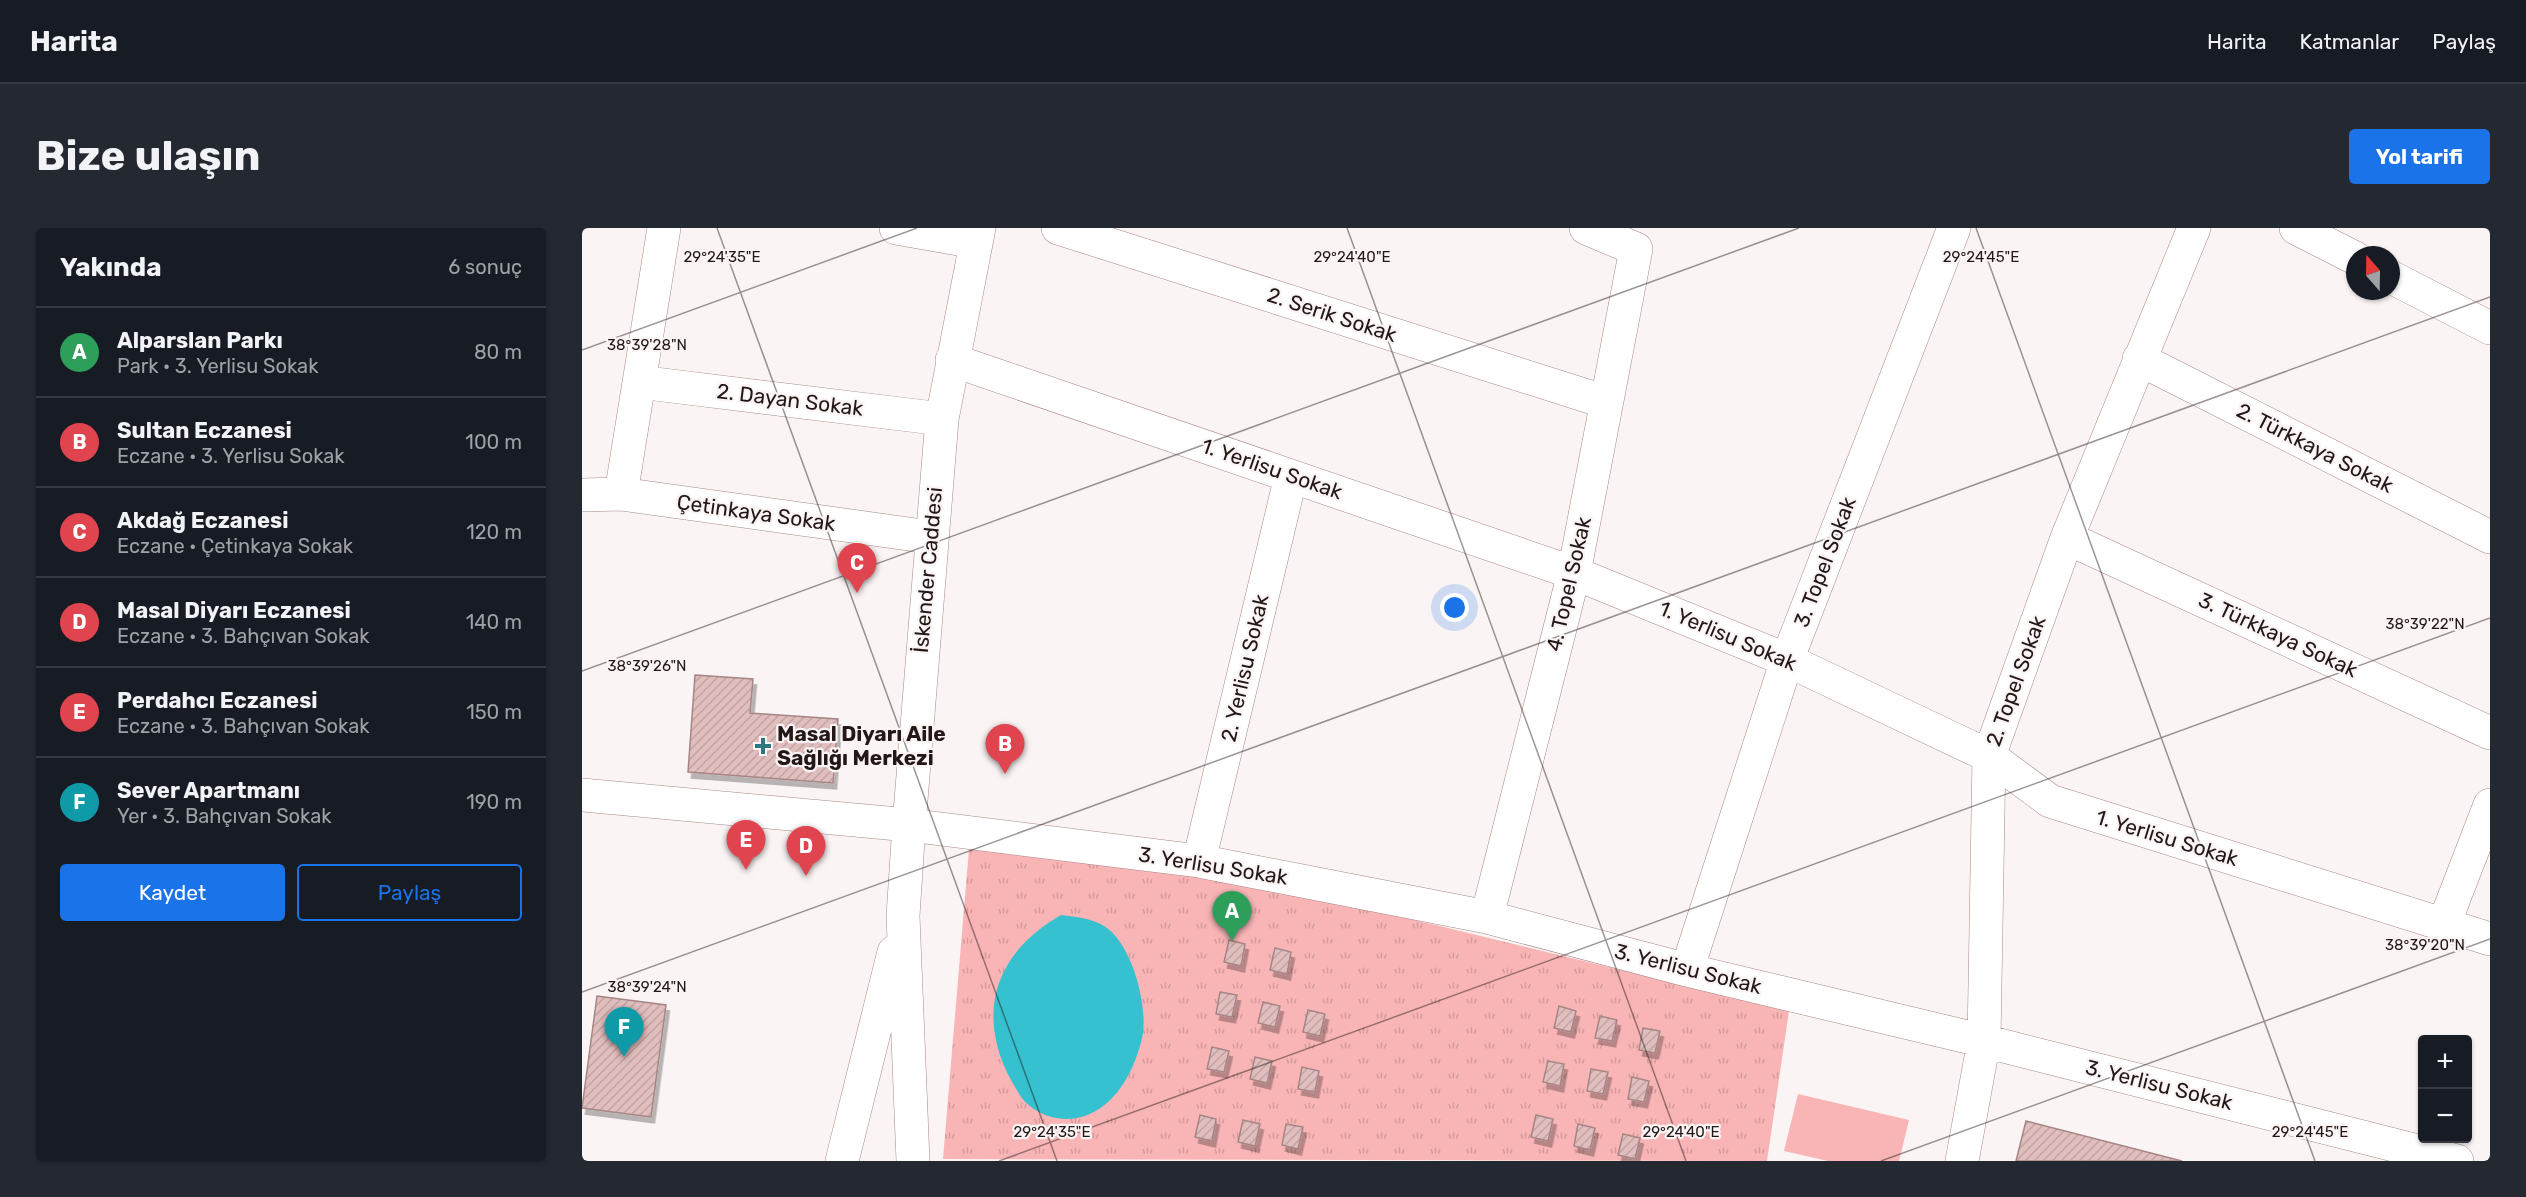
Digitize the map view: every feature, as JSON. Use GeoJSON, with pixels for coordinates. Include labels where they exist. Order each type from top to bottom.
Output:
{"type":"FeatureCollection","features":[{"type":"Feature","properties":{"kind":"street"},"geometry":{"type":"LineString","coordinates":[[621,494],[664,228]]}},
{"type":"Feature","properties":{"kind":"street"},"geometry":{"type":"LineString","coordinates":[[896,228],[977,235]]}},
{"type":"Feature","properties":{"kind":"street","name":"2. Serik Sokak"},"geometry":{"type":"LineString","coordinates":[[1058,228],[1606,402]]}},
{"type":"Feature","properties":{"kind":"street","name":"4. Topel Sokak"},"geometry":{"type":"LineString","coordinates":[[1486,917],[1574,573],[1636,249],[1586,228]]}},
{"type":"Feature","properties":{"kind":"street","name":"3. Topel Sokak"},"geometry":{"type":"LineString","coordinates":[[1687,970],[1787,660],[1954,228]]}},
{"type":"Feature","properties":{"kind":"street","name":"2. Topel Sokak"},"geometry":{"type":"LineString","coordinates":[[1962,1161],[1984,1041],[1989,756],[2067,538],[2194,228]]}},
{"type":"Feature","properties":{"kind":"street"},"geometry":{"type":"LineString","coordinates":[[2296,228],[2346,253]]}},
{"type":"Feature","properties":{"kind":"street","name":"İskender Caddesi"},"geometry":{"type":"LineString","coordinates":[[903,916],[930,537],[942,419],[977,235]]}},
{"type":"Feature","properties":{"kind":"street"},"geometry":{"type":"LineString","coordinates":[[2400,282],[2490,328]]}},
{"type":"Feature","properties":{"kind":"street","name":"2. Türkkaya Sokak"},"geometry":{"type":"LineString","coordinates":[[2139,359],[2490,537]]}},
{"type":"Feature","properties":{"kind":"street","name":"1. Yerlisu Sokak"},"geometry":{"type":"LineString","coordinates":[[952,360],[1574,573],[1787,660],[1989,756],[2050,801],[2490,939]]}},
{"type":"Feature","properties":{"kind":"street","name":"2. Dayan Sokak"},"geometry":{"type":"LineString","coordinates":[[639,382],[942,419]]}},
{"type":"Feature","properties":{"kind":"street","name":"2. Yerlisu Sokak"},"geometry":{"type":"LineString","coordinates":[[1199,861],[1291,476]]}},
{"type":"Feature","properties":{"kind":"street","name":"Çetinkaya Sokak"},"geometry":{"type":"LineString","coordinates":[[582,495],[621,494],[930,537]]}},
{"type":"Feature","properties":{"kind":"street","name":"3. Türkkaya Sokak"},"geometry":{"type":"LineString","coordinates":[[2067,538],[2490,733]]}},
{"type":"Feature","properties":{"kind":"street","name":"3. Yerlisu Sokak"},"geometry":{"type":"LineString","coordinates":[[582,795],[909,825],[1199,861],[1486,917],[1687,970],[1984,1041],[2457,1161]]}},
{"type":"Feature","properties":{"kind":"street"},"geometry":{"type":"LineString","coordinates":[[2444,924],[2490,805]]}},
{"type":"Feature","properties":{"kind":"street"},"geometry":{"type":"LineString","coordinates":[[842,1161],[903,916]]}},
{"type":"Feature","properties":{"kind":"street"},"geometry":{"type":"LineString","coordinates":[[903,916],[913,1161]]}},
{"type":"Feature","properties":{"kind":"green space"},"geometry":{"type":"Polygon","coordinates":[[[969,849],[1218,872],[1789,1011],[1767,1161],[943,1159],[969,849]]]}},
{"type":"Feature","properties":{"kind":"green space"},"geometry":{"type":"Polygon","coordinates":[[[1798,1094],[1909,1120],[1899,1161],[1828,1161],[1784,1151],[1798,1094]]]}},
{"type":"Feature","properties":{"kind":"water"},"geometry":{"type":"Polygon","coordinates":[[[1061,915],[1094,921],[1114,934],[1123,946],[1136,977],[1144,1025],[1138,1054],[1132,1069],[1114,1096],[1102,1107],[1088,1115],[1073,1119],[1047,1115],[1025,1102],[1007,1072],[997,1046],[993,1021],[995,996],[1003,973],[1017,952],[1036,932],[1061,915]]]}},
{"type":"Feature","properties":{"kind":"building","name":"Masal Diyarı Aile Sağlığı Merkezi"},"geometry":{"type":"Polygon","coordinates":[[[695,675],[753,679],[750,713],[838,719],[833,783],[688,772],[695,675]]]}},
{"type":"Feature","properties":{"kind":"building"},"geometry":{"type":"Polygon","coordinates":[[[1229,940],[1245,944],[1241,966],[1224,962],[1229,940]]]}},
{"type":"Feature","properties":{"kind":"building"},"geometry":{"type":"Polygon","coordinates":[[[1275,948],[1291,952],[1287,974],[1270,970],[1275,948]]]}},
{"type":"Feature","properties":{"kind":"building"},"geometry":{"type":"Polygon","coordinates":[[[1220,992],[1237,995],[1232,1017],[1216,1014],[1220,992]]]}},
{"type":"Feature","properties":{"kind":"building"},"geometry":{"type":"Polygon","coordinates":[[[597,996],[666,1005],[651,1117],[582,1108],[597,996]]]}},
{"type":"Feature","properties":{"kind":"building"},"geometry":{"type":"Polygon","coordinates":[[[1263,1002],[1280,1006],[1275,1027],[1258,1023],[1263,1002]]]}},
{"type":"Feature","properties":{"kind":"building"},"geometry":{"type":"Polygon","coordinates":[[[1559,1006],[1576,1011],[1571,1032],[1554,1028],[1559,1006]]]}},
{"type":"Feature","properties":{"kind":"building"},"geometry":{"type":"Polygon","coordinates":[[[1308,1010],[1325,1014],[1320,1036],[1303,1032],[1308,1010]]]}},
{"type":"Feature","properties":{"kind":"building"},"geometry":{"type":"Polygon","coordinates":[[[1600,1016],[1617,1020],[1612,1041],[1595,1038],[1600,1016]]]}},
{"type":"Feature","properties":{"kind":"building"},"geometry":{"type":"Polygon","coordinates":[[[1643,1028],[1660,1031],[1655,1053],[1639,1050],[1643,1028]]]}},
{"type":"Feature","properties":{"kind":"building"},"geometry":{"type":"Polygon","coordinates":[[[1212,1047],[1229,1051],[1224,1072],[1207,1069],[1212,1047]]]}},
{"type":"Feature","properties":{"kind":"building"},"geometry":{"type":"Polygon","coordinates":[[[1255,1057],[1272,1061],[1267,1083],[1250,1079],[1255,1057]]]}},
{"type":"Feature","properties":{"kind":"building"},"geometry":{"type":"Polygon","coordinates":[[[1548,1061],[1564,1064],[1560,1086],[1543,1082],[1548,1061]]]}},
{"type":"Feature","properties":{"kind":"building"},"geometry":{"type":"Polygon","coordinates":[[[1302,1067],[1319,1071],[1315,1092],[1298,1089],[1302,1067]]]}},
{"type":"Feature","properties":{"kind":"building"},"geometry":{"type":"Polygon","coordinates":[[[1591,1069],[1608,1072],[1603,1094],[1587,1091],[1591,1069]]]}},
{"type":"Feature","properties":{"kind":"building"},"geometry":{"type":"Polygon","coordinates":[[[1632,1077],[1649,1081],[1644,1102],[1628,1099],[1632,1077]]]}},
{"type":"Feature","properties":{"kind":"building"},"geometry":{"type":"Polygon","coordinates":[[[1200,1115],[1216,1119],[1212,1141],[1195,1137],[1200,1115]]]}},
{"type":"Feature","properties":{"kind":"building"},"geometry":{"type":"Polygon","coordinates":[[[1536,1115],[1553,1119],[1548,1141],[1531,1137],[1536,1115]]]}},
{"type":"Feature","properties":{"kind":"building"},"geometry":{"type":"Polygon","coordinates":[[[1243,1120],[1260,1124],[1255,1146],[1238,1142],[1243,1120]]]}},
{"type":"Feature","properties":{"kind":"building"},"geometry":{"type":"Polygon","coordinates":[[[2026,1121],[2182,1161],[2016,1161],[2026,1121]]]}},
{"type":"Feature","properties":{"kind":"building"},"geometry":{"type":"Polygon","coordinates":[[[1286,1124],[1303,1127],[1298,1149],[1282,1145],[1286,1124]]]}},
{"type":"Feature","properties":{"kind":"building"},"geometry":{"type":"Polygon","coordinates":[[[1578,1124],[1595,1128],[1590,1150],[1574,1146],[1578,1124]]]}},
{"type":"Feature","properties":{"kind":"building"},"geometry":{"type":"Polygon","coordinates":[[[1623,1134],[1640,1138],[1635,1159],[1618,1155],[1623,1134]]]}},
{"type":"Feature","properties":{"kind":"place","name":"Akdağ Eczanesi"},"geometry":{"type":"Point","coordinates":[857,593]}},
{"type":"Feature","properties":{"kind":"place","name":"Masal Diyarı Aile Sağlığı Merkezi"},"geometry":{"type":"Point","coordinates":[763,746]}},
{"type":"Feature","properties":{"kind":"place","name":"Sultan Eczanesi"},"geometry":{"type":"Point","coordinates":[1005,774]}},
{"type":"Feature","properties":{"kind":"place","name":"Perdahcı Eczanesi"},"geometry":{"type":"Point","coordinates":[746,870]}},
{"type":"Feature","properties":{"kind":"place","name":"Masal Diyarı Eczanesi"},"geometry":{"type":"Point","coordinates":[806,876]}},
{"type":"Feature","properties":{"kind":"place","name":"Alparslan Parkı"},"geometry":{"type":"Point","coordinates":[1232,941]}},
{"type":"Feature","properties":{"kind":"place","name":"Sever Apartmanı"},"geometry":{"type":"Point","coordinates":[624,1057]}}]}
